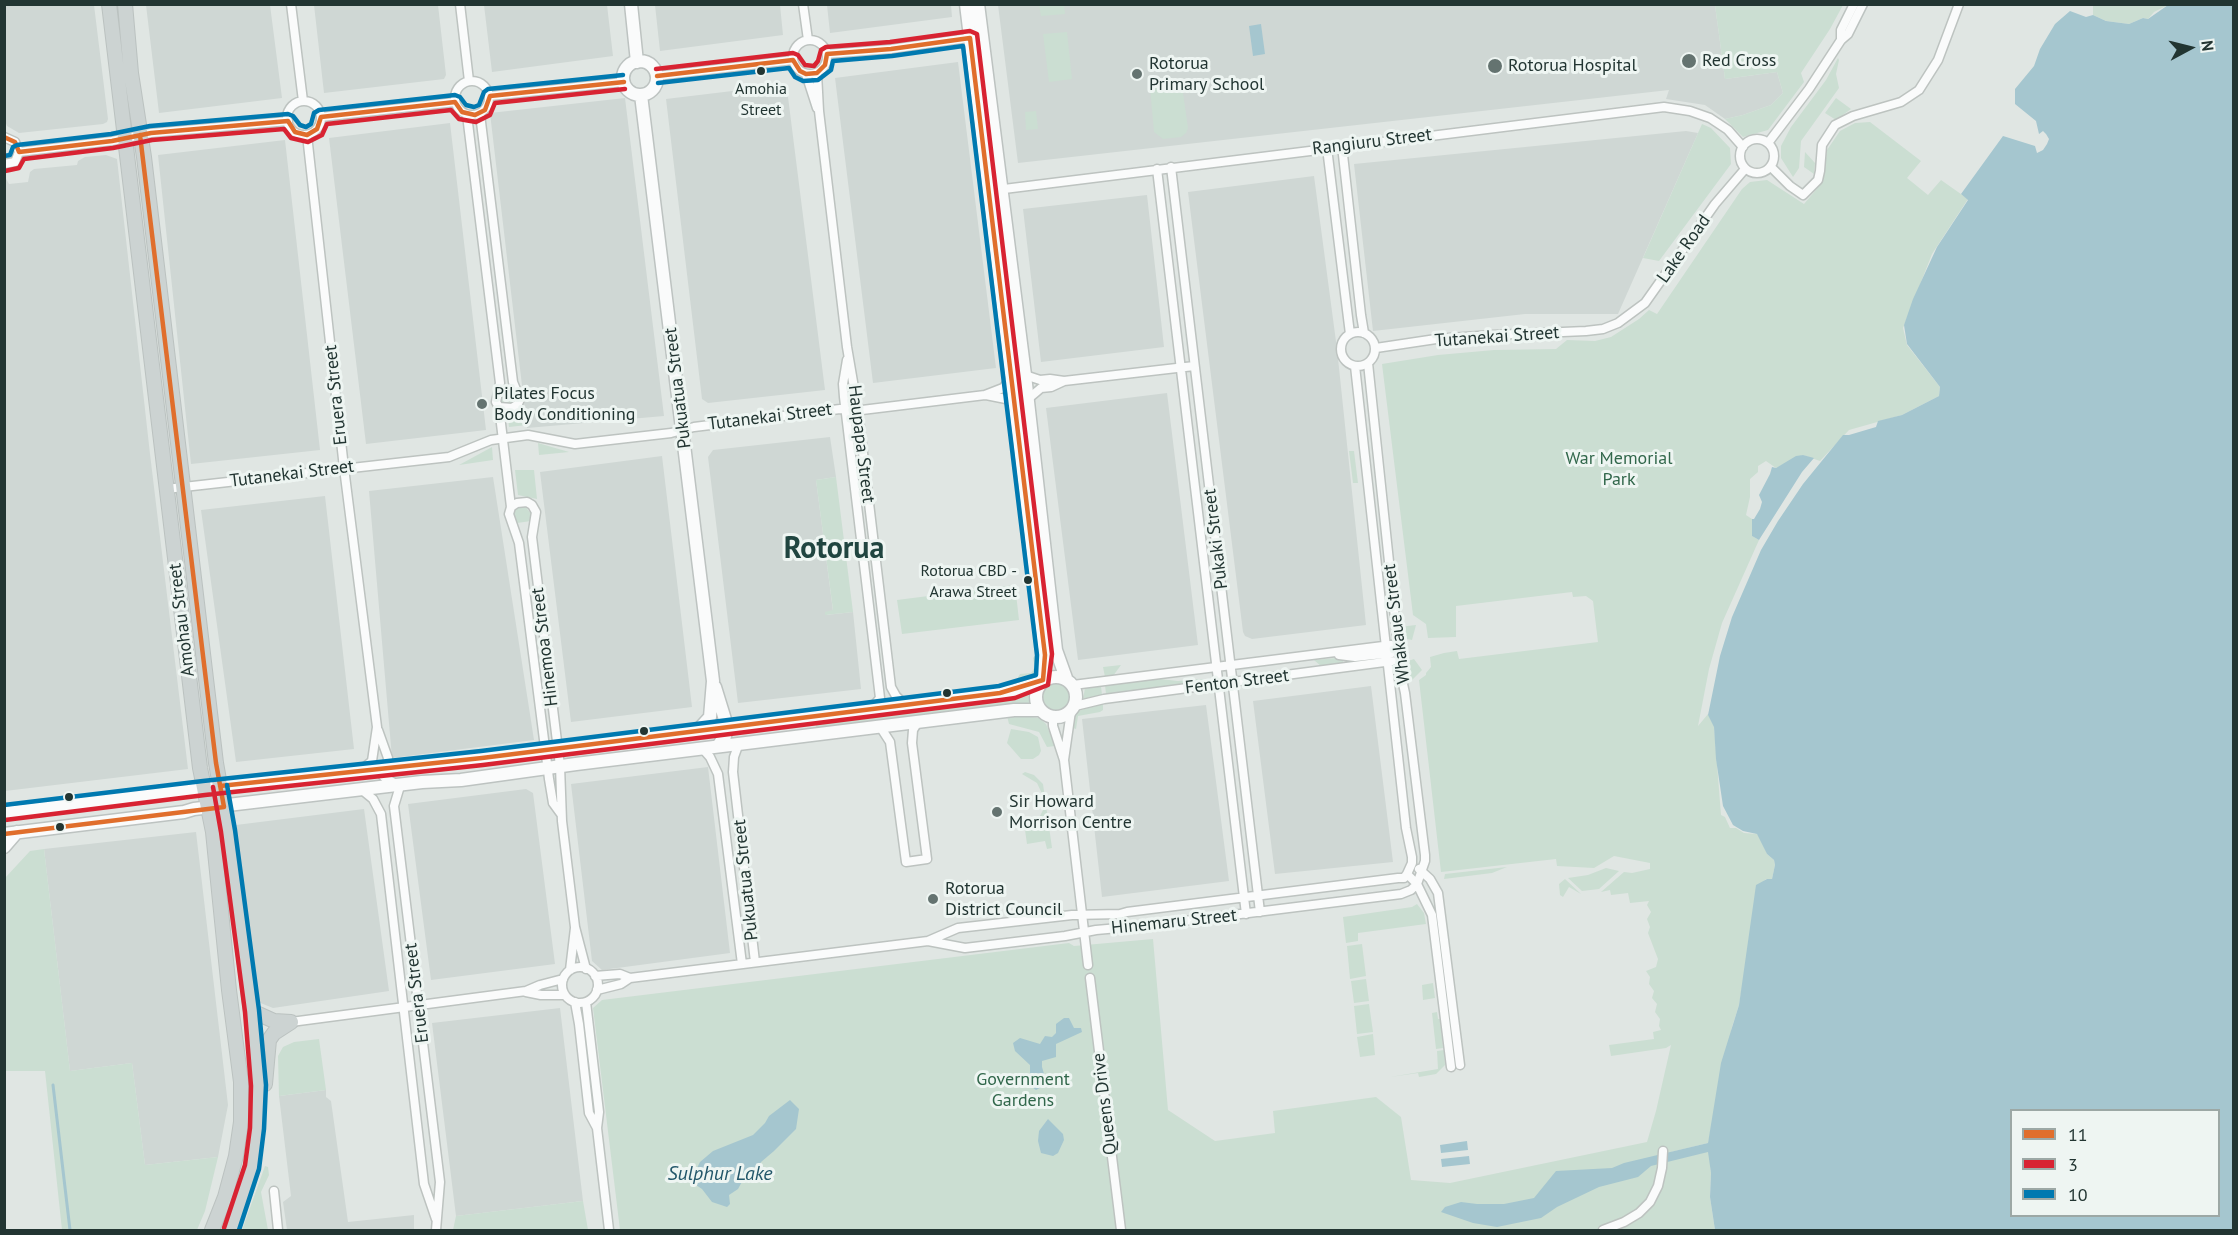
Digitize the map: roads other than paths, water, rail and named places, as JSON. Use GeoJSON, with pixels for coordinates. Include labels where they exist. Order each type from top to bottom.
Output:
{"type":"FeatureCollection","features":[{"type":"Feature","properties":{"kind":"main road","name":"Amohau Street"},"geometry":{"type":"LineString","coordinates":[[109,4],[198,758],[213,832],[241,1082],[241,1122],[235,1163],[212,1230]]}},
{"type":"Feature","properties":{"kind":"main road","name":"Amohau Street"},"geometry":{"type":"LineString","coordinates":[[125,4],[131,73],[216,763],[252,1011],[259,1100],[252,1167],[231,1230]]}},
{"type":"Feature","properties":{"kind":"main road"},"geometry":{"type":"LineString","coordinates":[[631,4],[637,62]]}},
{"type":"Feature","properties":{"kind":"main road"},"geometry":{"type":"LineString","coordinates":[[966,4],[975,37],[1002,189],[1046,655],[1042,681],[1036,693],[1040,710]]}},
{"type":"Feature","properties":{"kind":"main road"},"geometry":{"type":"LineString","coordinates":[[978,4],[975,37],[989,190],[1019,376]]}},
{"type":"Feature","properties":{"kind":"main road"},"geometry":{"type":"LineString","coordinates":[[637,62],[650,65],[657,76],[655,87],[641,95],[630,92],[624,82],[625,71],[637,62]]}},
{"type":"Feature","properties":{"kind":"main road","name":"Pukuatua Street"},"geometry":{"type":"LineString","coordinates":[[641,95],[719,731]]}},
{"type":"Feature","properties":{"kind":"main road"},"geometry":{"type":"LineString","coordinates":[[719,731],[739,743],[880,728],[1014,710],[1040,710],[1053,717],[1060,717],[1073,708],[1076,691],[1056,650],[1022,402]]}},
{"type":"Feature","properties":{"kind":"main road"},"geometry":{"type":"LineString","coordinates":[[4,813],[551,749],[699,729],[719,731],[1012,691],[1050,677],[1070,682]]}},
{"type":"Feature","properties":{"kind":"main road","name":"Pukuatua Street"},"geometry":{"type":"LineString","coordinates":[[713,681],[719,731]]}},
{"type":"Feature","properties":{"kind":"main road"},"geometry":{"type":"LineString","coordinates":[[4,847],[11,833],[461,780],[702,748],[719,731]]}},
{"type":"Feature","properties":{"kind":"main road"},"geometry":{"type":"LineString","coordinates":[[252,1011],[274,1021],[291,1022]]}},
{"type":"Feature","properties":{"kind":"main road"},"geometry":{"type":"LineString","coordinates":[[259,1100],[267,1079],[269,1040],[274,1033],[291,1022]]}},
{"type":"Feature","properties":{"kind":"street"},"geometry":{"type":"LineString","coordinates":[[291,4],[303,101]]}},
{"type":"Feature","properties":{"kind":"street"},"geometry":{"type":"LineString","coordinates":[[460,4],[469,81]]}},
{"type":"Feature","properties":{"kind":"street"},"geometry":{"type":"LineString","coordinates":[[803,4],[808,40]]}},
{"type":"Feature","properties":{"kind":"street"},"geometry":{"type":"LineString","coordinates":[[1841,40],[1841,30],[1854,4]]}},
{"type":"Feature","properties":{"kind":"street"},"geometry":{"type":"LineString","coordinates":[[1768,143],[1809,89],[1841,40],[1848,34],[1863,4]]}},
{"type":"Feature","properties":{"kind":"street"},"geometry":{"type":"LineString","coordinates":[[1771,167],[1803,195],[1818,180],[1822,145],[1833,127],[1853,116],[1910,98],[1926,82],[1938,60],[1959,4]]}},
{"type":"Feature","properties":{"kind":"street"},"geometry":{"type":"LineString","coordinates":[[827,54],[891,49],[975,37]]}},
{"type":"Feature","properties":{"kind":"street"},"geometry":{"type":"LineString","coordinates":[[808,40],[818,42],[827,54],[825,65],[818,73],[800,72],[793,60],[796,47],[808,40]]}},
{"type":"Feature","properties":{"kind":"street"},"geometry":{"type":"LineString","coordinates":[[657,76],[793,60]]}},
{"type":"Feature","properties":{"kind":"street","name":"Haupapa Street"},"geometry":{"type":"LineString","coordinates":[[818,73],[819,111],[848,357],[858,411],[891,687],[905,705]]}},
{"type":"Feature","properties":{"kind":"street","name":"Haupapa Street"},"geometry":{"type":"LineString","coordinates":[[806,74],[819,111]]}},
{"type":"Feature","properties":{"kind":"street"},"geometry":{"type":"LineString","coordinates":[[469,81],[483,84],[490,96],[488,106],[480,114],[467,115],[455,102],[456,90],[461,84],[469,81]]}},
{"type":"Feature","properties":{"kind":"street"},"geometry":{"type":"LineString","coordinates":[[490,96],[624,82]]}},
{"type":"Feature","properties":{"kind":"street"},"geometry":{"type":"LineString","coordinates":[[303,101],[313,103],[318,108],[321,117],[317,129],[307,135],[296,132],[288,121],[289,111],[294,104],[303,101]]}},
{"type":"Feature","properties":{"kind":"street"},"geometry":{"type":"LineString","coordinates":[[321,117],[455,102]]}},
{"type":"Feature","properties":{"kind":"street","name":"Rangiuru Street"},"geometry":{"type":"LineString","coordinates":[[989,190],[1664,107],[1690,111],[1710,118],[1728,130],[1743,147]]}},
{"type":"Feature","properties":{"kind":"street"},"geometry":{"type":"LineString","coordinates":[[480,114],[513,382],[520,399],[518,404],[512,408],[499,407]]}},
{"type":"Feature","properties":{"kind":"street","name":"Hinemoa Street"},"geometry":{"type":"LineString","coordinates":[[467,115],[499,373],[500,387],[496,402],[499,407],[503,438],[511,507],[509,514],[519,543],[551,749]]}},
{"type":"Feature","properties":{"kind":"street"},"geometry":{"type":"LineString","coordinates":[[19,152],[140,135],[288,121]]}},
{"type":"Feature","properties":{"kind":"street","name":"Eruera Street"},"geometry":{"type":"LineString","coordinates":[[307,135],[377,727],[380,769],[377,789]]}},
{"type":"Feature","properties":{"kind":"street"},"geometry":{"type":"LineString","coordinates":[[4,137],[15,142],[19,152],[15,162],[4,164]]}},
{"type":"Feature","properties":{"kind":"street"},"geometry":{"type":"LineString","coordinates":[[1754,139],[1768,143],[1774,152],[1774,162],[1767,171],[1756,174],[1745,169],[1740,159],[1743,147],[1754,139]]}},
{"type":"Feature","properties":{"kind":"street"},"geometry":{"type":"LineString","coordinates":[[1342,146],[1360,315],[1364,333],[1372,339],[1376,348],[1375,354],[1368,363],[1355,366],[1345,360],[1341,349],[1343,340],[1350,334],[1364,333]]}},
{"type":"Feature","properties":{"kind":"street"},"geometry":{"type":"LineString","coordinates":[[1327,148],[1350,334]]}},
{"type":"Feature","properties":{"kind":"street","name":"Pukaki Street"},"geometry":{"type":"LineString","coordinates":[[1171,167],[1260,912]]}},
{"type":"Feature","properties":{"kind":"street","name":"Pukaki Street"},"geometry":{"type":"LineString","coordinates":[[1157,169],[1246,914]]}},
{"type":"Feature","properties":{"kind":"street","name":"Lake Road"},"geometry":{"type":"LineString","coordinates":[[1618,323],[1645,303],[1721,196],[1745,169]]}},
{"type":"Feature","properties":{"kind":"street","name":"Tutanekai Street"},"geometry":{"type":"LineString","coordinates":[[1376,348],[1436,339],[1586,332],[1618,323]]}},
{"type":"Feature","properties":{"kind":"street","name":"Haupapa Street"},"geometry":{"type":"LineString","coordinates":[[848,357],[843,384],[845,409],[880,698],[864,710]]}},
{"type":"Feature","properties":{"kind":"street","name":"Whakaue Street"},"geometry":{"type":"LineString","coordinates":[[1368,363],[1398,652],[1423,836],[1425,861],[1417,884]]}},
{"type":"Feature","properties":{"kind":"street"},"geometry":{"type":"LineString","coordinates":[[1019,376],[1064,381],[1194,366]]}},
{"type":"Feature","properties":{"kind":"street","name":"Whakaue Street"},"geometry":{"type":"LineString","coordinates":[[1355,366],[1406,828],[1412,863]]}},
{"type":"Feature","properties":{"kind":"street","name":"Tutanekai Street"},"geometry":{"type":"LineString","coordinates":[[166,489],[449,457],[491,440],[528,435],[575,444],[671,433],[705,425],[845,409],[858,411],[985,395],[1003,388],[1019,376]]}},
{"type":"Feature","properties":{"kind":"street"},"geometry":{"type":"LineString","coordinates":[[1022,402],[1041,388],[1051,387],[1064,381]]}},
{"type":"Feature","properties":{"kind":"street","name":"Tutanekai Street"},"geometry":{"type":"LineString","coordinates":[[985,395],[1022,402]]}},
{"type":"Feature","properties":{"kind":"street","name":"Hinemoa Street"},"geometry":{"type":"LineString","coordinates":[[511,507],[517,503],[527,502],[536,512],[532,537],[553,767],[553,803],[561,814],[575,927],[586,969]]}},
{"type":"Feature","properties":{"kind":"street","name":"Fenton Street"},"geometry":{"type":"LineString","coordinates":[[1073,708],[1104,699],[1232,683],[1398,652]]}},
{"type":"Feature","properties":{"kind":"street","name":"Fenton Street"},"geometry":{"type":"LineString","coordinates":[[1070,682],[1216,668],[1330,653],[1387,654],[1398,652]]}},
{"type":"Feature","properties":{"kind":"street"},"geometry":{"type":"LineString","coordinates":[[1064,760],[1073,708]]}},
{"type":"Feature","properties":{"kind":"street"},"geometry":{"type":"LineString","coordinates":[[1053,717],[1053,726],[1064,760],[1086,931],[1088,965]]}},
{"type":"Feature","properties":{"kind":"street"},"geometry":{"type":"LineString","coordinates":[[880,728],[890,742],[906,862],[927,859],[912,743],[913,730],[918,722]]}},
{"type":"Feature","properties":{"kind":"street","name":"Eruera Street"},"geometry":{"type":"LineString","coordinates":[[377,727],[388,758],[380,769]]}},
{"type":"Feature","properties":{"kind":"street","name":"Pukuatua Street"},"geometry":{"type":"LineString","coordinates":[[739,743],[734,757],[734,772],[755,962]]}},
{"type":"Feature","properties":{"kind":"street","name":"Pukuatua Street"},"geometry":{"type":"LineString","coordinates":[[702,748],[715,765],[718,774],[742,964]]}},
{"type":"Feature","properties":{"kind":"street"},"geometry":{"type":"LineString","coordinates":[[380,769],[400,786]]}},
{"type":"Feature","properties":{"kind":"street","name":"Eruera Street"},"geometry":{"type":"LineString","coordinates":[[400,786],[394,806],[440,1182],[436,1230]]}},
{"type":"Feature","properties":{"kind":"street","name":"Eruera Street"},"geometry":{"type":"LineString","coordinates":[[362,790],[373,799],[381,814],[424,1184],[437,1219]]}},
{"type":"Feature","properties":{"kind":"street"},"geometry":{"type":"LineString","coordinates":[[1412,863],[1430,879],[1438,893],[1455,1066],[1432,915],[1417,884],[1407,874],[1412,863]]}},
{"type":"Feature","properties":{"kind":"street","name":"Hinemaru Street"},"geometry":{"type":"LineString","coordinates":[[597,990],[621,984],[630,978],[928,940],[958,928],[1084,915],[1120,914],[1404,878],[1407,874]]}},
{"type":"Feature","properties":{"kind":"street","name":"Hinemaru Street"},"geometry":{"type":"LineString","coordinates":[[928,940],[965,948],[1065,936],[1086,931],[1246,914],[1400,894],[1411,890],[1417,884]]}},
{"type":"Feature","properties":{"kind":"street","name":"Hinemoa Street"},"geometry":{"type":"LineString","coordinates":[[570,970],[575,927]]}},
{"type":"Feature","properties":{"kind":"street"},"geometry":{"type":"LineString","coordinates":[[586,969],[595,976],[597,990],[586,1002],[575,1002],[565,995],[562,987],[563,979],[570,970],[586,969]]}},
{"type":"Feature","properties":{"kind":"street","name":"Hinemaru Street"},"geometry":{"type":"LineString","coordinates":[[595,976],[620,974],[630,978]]}},
{"type":"Feature","properties":{"kind":"street","name":"Queens Drive"},"geometry":{"type":"LineString","coordinates":[[1090,978],[1120,1230]]}},
{"type":"Feature","properties":{"kind":"street"},"geometry":{"type":"LineString","coordinates":[[291,1022],[526,991],[563,979]]}},
{"type":"Feature","properties":{"kind":"street"},"geometry":{"type":"LineString","coordinates":[[526,991],[541,995],[565,995]]}},
{"type":"Feature","properties":{"kind":"street"},"geometry":{"type":"LineString","coordinates":[[575,1002],[589,1113],[597,1128]]}},
{"type":"Feature","properties":{"kind":"street"},"geometry":{"type":"LineString","coordinates":[[586,1002],[599,1112],[597,1128],[609,1230]]}},
{"type":"Feature","properties":{"kind":"street"},"geometry":{"type":"LineString","coordinates":[[1603,1230],[1631,1218],[1650,1202],[1658,1186],[1663,1151]]}},
{"type":"Feature","properties":{"kind":"street"},"geometry":{"type":"LineString","coordinates":[[274,1191],[278,1230]]}},
{"type":"Feature","properties":{"kind":"water"},"geometry":{"type":"Polygon","coordinates":[[[2168,5],[2233,5],[2233,1230],[1715,1230],[1710,1197],[1711,1173],[1708,1152],[1651,1166],[1638,1177],[1599,1187],[1557,1207],[1541,1218],[1497,1227],[1473,1223],[1441,1212],[1445,1207],[1461,1202],[1504,1204],[1534,1198],[1556,1171],[1612,1168],[1624,1163],[1708,1143],[1721,1063],[1739,1005],[1756,885],[1772,879],[1775,865],[1757,834],[1743,831],[1733,825],[1723,806],[1714,727],[1708,715],[1720,656],[1732,617],[1761,550],[1778,521],[1803,484],[1843,435],[1876,427],[1878,421],[1902,415],[1939,396],[1940,387],[1907,344],[1904,325],[1913,299],[1937,247],[1968,200],[1961,194],[2003,136],[2035,146],[2037,153],[2047,144],[2049,139],[2043,131],[2039,134],[2036,121],[2015,104],[2015,89],[2034,66],[2040,49],[2055,24],[2070,11],[2086,17],[2093,15],[2106,21],[2129,24],[2143,18],[2148,19],[2168,5]]]}},
{"type":"Feature","properties":{"kind":"water"},"geometry":{"type":"Polygon","coordinates":[[[1261,24],[1265,54],[1253,56],[1249,26],[1261,24]]]}},
{"type":"Feature","properties":{"kind":"water"},"geometry":{"type":"Polygon","coordinates":[[[1796,456],[1814,458],[1802,472],[1759,540],[1752,536],[1752,519],[1760,509],[1762,502],[1759,495],[1772,467],[1776,468],[1796,456]]]}},
{"type":"Feature","properties":{"kind":"water"},"geometry":{"type":"Polygon","coordinates":[[[1064,1018],[1069,1018],[1074,1028],[1081,1028],[1082,1032],[1056,1044],[1056,1057],[1042,1061],[1047,1084],[1036,1090],[1032,1087],[1030,1065],[1015,1051],[1013,1043],[1020,1038],[1040,1044],[1045,1036],[1052,1037],[1056,1033],[1056,1024],[1064,1018]]]}},
{"type":"Feature","properties":{"kind":"water","name":"Sulphur Lake"},"geometry":{"type":"Polygon","coordinates":[[[790,1100],[799,1109],[796,1129],[761,1162],[756,1170],[744,1178],[738,1189],[729,1195],[730,1204],[727,1207],[712,1202],[696,1185],[696,1170],[700,1162],[713,1151],[753,1135],[769,1116],[790,1100]]]}},
{"type":"Feature","properties":{"kind":"water"},"geometry":{"type":"Polygon","coordinates":[[[1048,1119],[1063,1134],[1064,1140],[1058,1153],[1053,1156],[1041,1153],[1038,1141],[1039,1131],[1048,1119]]]}},
{"type":"Feature","properties":{"kind":"water"},"geometry":{"type":"Polygon","coordinates":[[[1467,1141],[1468,1150],[1441,1153],[1440,1145],[1467,1141]]]}},
{"type":"Feature","properties":{"kind":"water"},"geometry":{"type":"Polygon","coordinates":[[[1469,1156],[1470,1164],[1442,1167],[1441,1159],[1469,1156]]]}},
{"type":"Feature","properties":{"kind":"waterway"},"geometry":{"type":"LineString","coordinates":[[53,1085],[70,1230]]}},
{"type":"Feature","properties":{"kind":"place","name":"Red Cross"},"geometry":{"type":"Point","coordinates":[1689,61]}},
{"type":"Feature","properties":{"kind":"place","name":"Rotorua Hospital"},"geometry":{"type":"Point","coordinates":[1495,66]}},
{"type":"Feature","properties":{"kind":"place","name":"Amohia Street"},"geometry":{"type":"Point","coordinates":[761,71]}},
{"type":"Feature","properties":{"kind":"place","name":"Rotorua Primary School"},"geometry":{"type":"Point","coordinates":[1137,74]}},
{"type":"Feature","properties":{"kind":"place","name":"Pilates Focus Body Conditioning"},"geometry":{"type":"Point","coordinates":[482,404]}},
{"type":"Feature","properties":{"kind":"place","name":"Rotorua CBD - Arawa Street"},"geometry":{"type":"Point","coordinates":[1028,580]}},
{"type":"Feature","properties":{"kind":"place","name":"Sir Howard Morrison Centre"},"geometry":{"type":"Point","coordinates":[997,812]}},
{"type":"Feature","properties":{"kind":"place","name":"Rotorua District Council"},"geometry":{"type":"Point","coordinates":[933,899]}},
{"type":"Feature","properties":{"kind":"district","name":"Rotorua"},"geometry":{"type":"Point","coordinates":[834,549]}},
{"type":"Feature","properties":{"kind":"park label","name":"War Memorial Park"},"geometry":{"type":"Point","coordinates":[1619,469]}},
{"type":"Feature","properties":{"kind":"park label","name":"Government Gardens"},"geometry":{"type":"Point","coordinates":[1023,1090]}}]}
